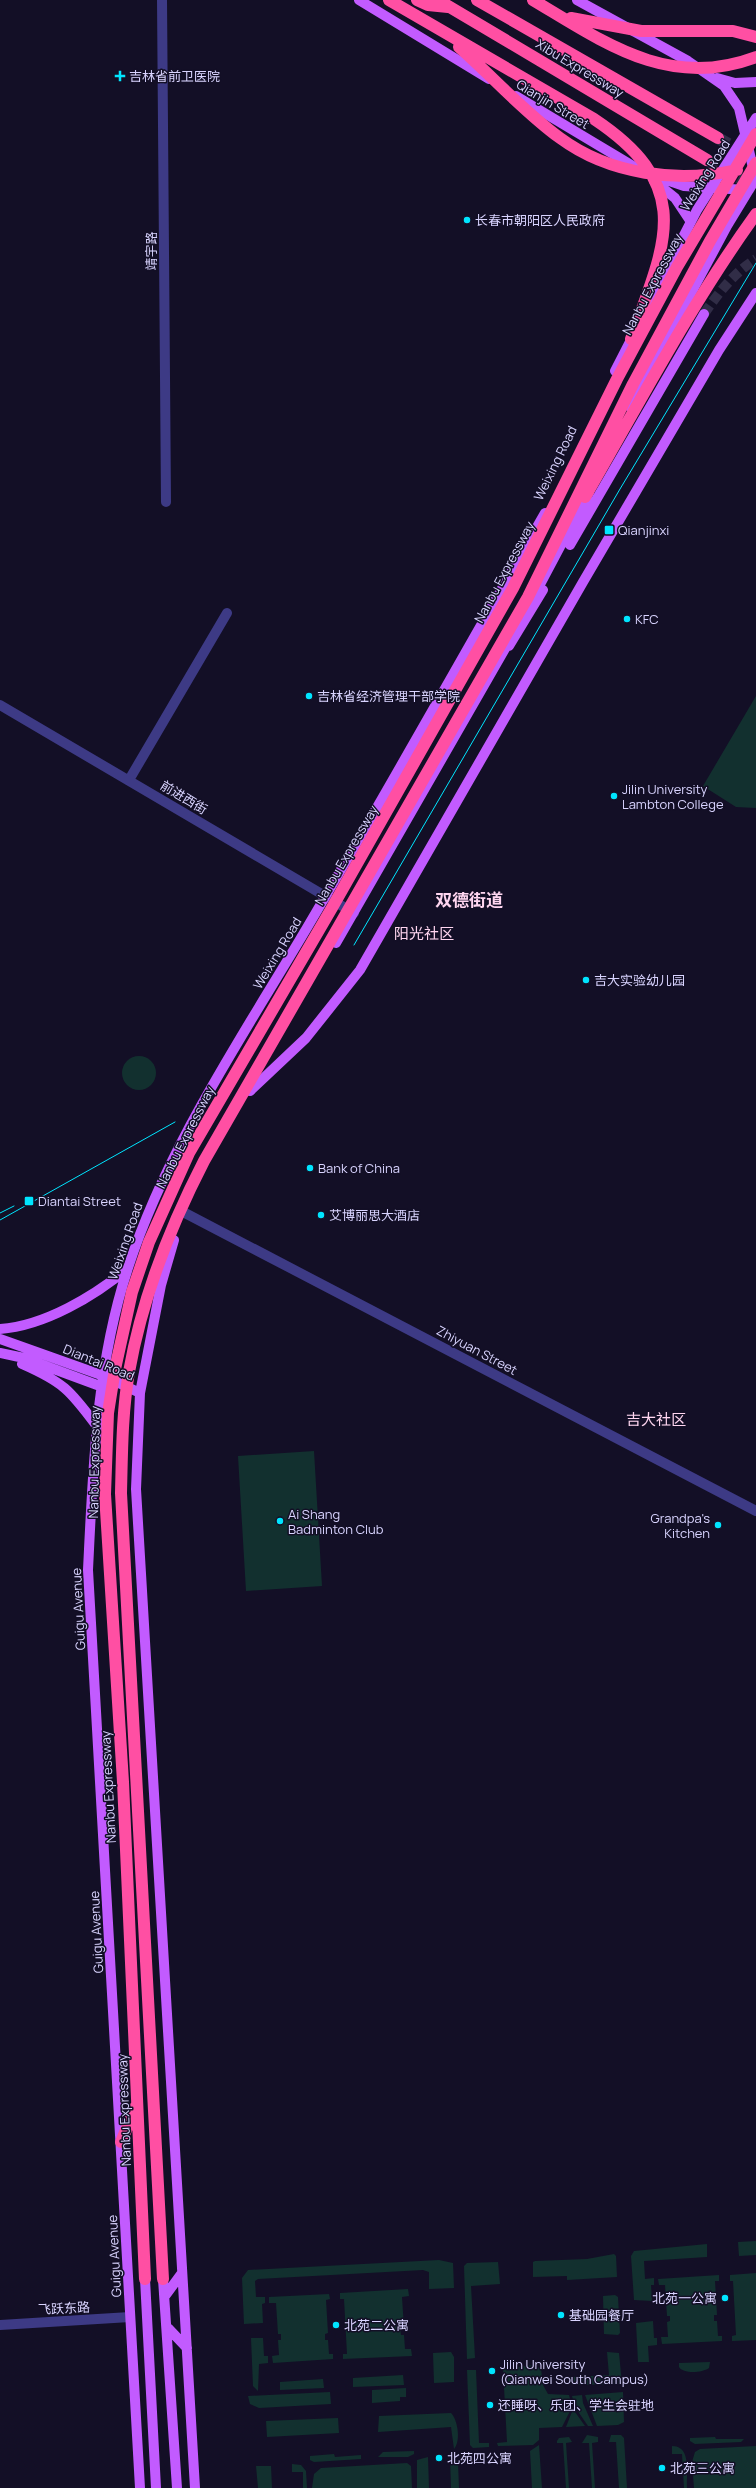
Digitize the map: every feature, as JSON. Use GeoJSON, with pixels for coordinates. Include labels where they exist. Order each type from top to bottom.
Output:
{"type":"FeatureCollection","features":[{"type":"Feature","properties":{"kind":"highway"},"geometry":{"type":"LineString","coordinates":[[388,0],[594,119],[622,138],[646,164],[664,207],[664,240],[660,260],[617,379]]}},
{"type":"Feature","properties":{"kind":"highway"},"geometry":{"type":"LineString","coordinates":[[417,0],[428,5],[451,8]]}},
{"type":"Feature","properties":{"kind":"highway","name":"Xibu Expressway"},"geometry":{"type":"LineString","coordinates":[[438,0],[707,160]]}},
{"type":"Feature","properties":{"kind":"highway","name":"Xibu Expressway"},"geometry":{"type":"LineString","coordinates":[[477,0],[718,138]]}},
{"type":"Feature","properties":{"kind":"highway"},"geometry":{"type":"LineString","coordinates":[[533,0],[613,47],[661,64],[695,69],[712,69],[726,67],[756,57]]}},
{"type":"Feature","properties":{"kind":"highway"},"geometry":{"type":"LineString","coordinates":[[558,15],[618,28],[674,32],[733,31],[756,37]]}},
{"type":"Feature","properties":{"kind":"highway"},"geometry":{"type":"LineString","coordinates":[[438,29],[543,125],[562,140],[594,158],[632,170],[676,177],[708,176],[756,164]]}},
{"type":"Feature","properties":{"kind":"highway","name":"Nanbu Expressway"},"geometry":{"type":"LineString","coordinates":[[145,2279],[123,1782],[105,1494],[107,1421],[115,1369],[132,1292],[149,1242],[193,1147],[333,906],[513,588],[617,379],[751,134]]}},
{"type":"Feature","properties":{"kind":"highway"},"geometry":{"type":"LineString","coordinates":[[528,597],[633,384],[710,241],[756,164]]}},
{"type":"Feature","properties":{"kind":"highway"},"geometry":{"type":"LineString","coordinates":[[163,2279],[121,1493],[122,1455],[129,1372],[142,1316],[177,1214],[207,1154],[697,303],[729,251],[756,214]]}},
{"type":"Feature","properties":{"kind":"highway"},"geometry":{"type":"LineString","coordinates":[[121,2142],[138,2102]]}},
{"type":"Feature","properties":{"kind":"main road","name":"Qianjin Street"},"geometry":{"type":"LineString","coordinates":[[359,0],[604,150],[664,181],[684,186],[710,189],[748,190]]}},
{"type":"Feature","properties":{"kind":"main road"},"geometry":{"type":"LineString","coordinates":[[195,2488],[142,1614],[136,1489],[140,1393],[161,1285],[170,1249],[185,1213],[208,1166],[475,703],[571,530],[645,377],[756,178],[751,134],[733,96],[714,77],[688,61],[577,0]]}},
{"type":"Feature","properties":{"kind":"main road"},"geometry":{"type":"LineString","coordinates":[[714,77],[735,83],[756,82]]}},
{"type":"Feature","properties":{"kind":"main road","name":"Weixing Road"},"geometry":{"type":"LineString","coordinates":[[104,1376],[115,1314],[128,1268],[155,1197],[182,1142],[326,896],[552,500],[691,222],[710,189],[751,134],[756,118]]}},
{"type":"Feature","properties":{"kind":"main road"},"geometry":{"type":"LineString","coordinates":[[642,170],[675,198],[691,222]]}},
{"type":"Feature","properties":{"kind":"main road"},"geometry":{"type":"LineString","coordinates":[[250,1091],[306,1038],[360,970],[583,582],[720,350],[756,293]]}},
{"type":"Feature","properties":{"kind":"main road"},"geometry":{"type":"LineString","coordinates":[[745,311],[756,300]]}},
{"type":"Feature","properties":{"kind":"main road"},"geometry":{"type":"LineString","coordinates":[[475,703],[567,551],[704,314]]}},
{"type":"Feature","properties":{"kind":"main road"},"geometry":{"type":"LineString","coordinates":[[0,1329],[25,1326],[90,1297],[128,1268]]}},
{"type":"Feature","properties":{"kind":"main road","name":"Diantai Road"},"geometry":{"type":"LineString","coordinates":[[0,1340],[104,1376],[140,1393]]}},
{"type":"Feature","properties":{"kind":"main road"},"geometry":{"type":"LineString","coordinates":[[0,1354],[45,1374],[66,1388],[96,1425]]}},
{"type":"Feature","properties":{"kind":"main road","name":"Diantai Road"},"geometry":{"type":"LineString","coordinates":[[0,1354],[24,1358],[102,1388],[140,1393]]}},
{"type":"Feature","properties":{"kind":"main road","name":"Guigu Avenue"},"geometry":{"type":"LineString","coordinates":[[104,1376],[96,1425],[88,1570],[140,2488]]}},
{"type":"Feature","properties":{"kind":"main road"},"geometry":{"type":"LineString","coordinates":[[165,2296],[182,2273]]}},
{"type":"Feature","properties":{"kind":"main road"},"geometry":{"type":"LineString","coordinates":[[145,2279],[156,2488]]}},
{"type":"Feature","properties":{"kind":"main road"},"geometry":{"type":"LineString","coordinates":[[163,2279],[168,2328],[177,2488]]}},
{"type":"Feature","properties":{"kind":"main road"},"geometry":{"type":"LineString","coordinates":[[168,2328],[187,2348]]}},
{"type":"Feature","properties":{"kind":"street","name":"靖宇路"},"geometry":{"type":"LineString","coordinates":[[162,0],[166,502]]}},
{"type":"Feature","properties":{"kind":"street"},"geometry":{"type":"LineString","coordinates":[[129,780],[227,613]]}},
{"type":"Feature","properties":{"kind":"street","name":"前进西街"},"geometry":{"type":"LineString","coordinates":[[0,705],[354,913]]}},
{"type":"Feature","properties":{"kind":"street","name":"Zhiyuan Street"},"geometry":{"type":"LineString","coordinates":[[185,1213],[756,1511]]}},
{"type":"Feature","properties":{"kind":"street","name":"飞跃东路"},"geometry":{"type":"LineString","coordinates":[[0,2325],[130,2317]]}},
{"type":"Feature","properties":{"kind":"green space"},"geometry":{"type":"Polygon","coordinates":[[[756,696],[756,808],[736,807],[703,786],[756,696]]]}},
{"type":"Feature","properties":{"kind":"green space"},"geometry":{"type":"Polygon","coordinates":[[[136,1056],[142,1056],[146,1057],[153,1063],[156,1073],[155,1080],[149,1087],[142,1090],[136,1090],[132,1089],[125,1083],[122,1076],[122,1070],[123,1066],[129,1059],[136,1056]]]}},
{"type":"Feature","properties":{"kind":"green space","name":"Ai Shang Badminton Club"},"geometry":{"type":"Polygon","coordinates":[[[314,1451],[322,1586],[246,1591],[238,1456],[314,1451]]]}},
{"type":"Feature","properties":{"kind":"green space"},"geometry":{"type":"Polygon","coordinates":[[[756,2241],[756,2255],[739,2256],[738,2242],[756,2241]]]}},
{"type":"Feature","properties":{"kind":"green space"},"geometry":{"type":"Polygon","coordinates":[[[707,2244],[707,2257],[644,2261],[645,2279],[654,2278],[654,2285],[651,2285],[652,2301],[634,2300],[631,2256],[634,2251],[707,2244]]]}},
{"type":"Feature","properties":{"kind":"green space"},"geometry":{"type":"Polygon","coordinates":[[[614,2254],[616,2256],[617,2277],[567,2280],[567,2276],[533,2277],[533,2262],[535,2261],[587,2259],[614,2254]]]}},
{"type":"Feature","properties":{"kind":"green space"},"geometry":{"type":"Polygon","coordinates":[[[439,2260],[453,2263],[454,2288],[429,2289],[429,2272],[423,2270],[258,2279],[255,2281],[256,2297],[265,2297],[265,2303],[262,2304],[263,2323],[244,2324],[242,2278],[248,2270],[439,2260]]]}},
{"type":"Feature","properties":{"kind":"green space"},"geometry":{"type":"Polygon","coordinates":[[[498,2262],[500,2284],[471,2286],[475,2358],[467,2359],[464,2266],[467,2263],[498,2262]]]}},
{"type":"Feature","properties":{"kind":"green space"},"geometry":{"type":"Polygon","coordinates":[[[756,2273],[756,2340],[732,2341],[732,2336],[736,2335],[733,2281],[730,2281],[730,2275],[756,2273]]]}},
{"type":"Feature","properties":{"kind":"green space"},"geometry":{"type":"Polygon","coordinates":[[[719,2275],[719,2281],[715,2281],[717,2315],[714,2315],[714,2321],[717,2321],[718,2336],[722,2336],[722,2341],[662,2344],[661,2337],[668,2337],[667,2322],[670,2321],[670,2316],[667,2316],[665,2285],[659,2285],[658,2279],[719,2275]]]}},
{"type":"Feature","properties":{"kind":"green space"},"geometry":{"type":"Polygon","coordinates":[[[408,2289],[409,2296],[402,2297],[404,2328],[400,2328],[401,2335],[404,2335],[405,2349],[411,2349],[412,2356],[343,2359],[343,2354],[347,2354],[344,2299],[340,2299],[340,2293],[408,2289]]]}},
{"type":"Feature","properties":{"kind":"green space"},"geometry":{"type":"Polygon","coordinates":[[[329,2294],[330,2299],[326,2300],[328,2333],[325,2334],[325,2340],[328,2340],[329,2354],[333,2354],[333,2359],[273,2363],[272,2356],[279,2355],[278,2340],[281,2340],[281,2334],[278,2334],[276,2303],[269,2303],[269,2297],[329,2294]]]}},
{"type":"Feature","properties":{"kind":"green space"},"geometry":{"type":"Polygon","coordinates":[[[615,2295],[618,2297],[620,2333],[618,2335],[604,2334],[603,2296],[615,2295]]]}},
{"type":"Feature","properties":{"kind":"green space"},"geometry":{"type":"Polygon","coordinates":[[[653,2321],[654,2338],[657,2338],[657,2345],[648,2346],[649,2362],[638,2362],[636,2323],[653,2321]]]}},
{"type":"Feature","properties":{"kind":"green space"},"geometry":{"type":"Polygon","coordinates":[[[251,2338],[263,2338],[264,2356],[268,2356],[268,2363],[259,2364],[258,2391],[253,2386],[251,2338]]]}},
{"type":"Feature","properties":{"kind":"green space"},"geometry":{"type":"Polygon","coordinates":[[[451,2352],[454,2357],[454,2382],[434,2383],[433,2353],[451,2352]]]}},
{"type":"Feature","properties":{"kind":"green space"},"geometry":{"type":"Polygon","coordinates":[[[607,2352],[619,2353],[622,2384],[575,2385],[572,2377],[609,2375],[607,2352]]]}},
{"type":"Feature","properties":{"kind":"green space"},"geometry":{"type":"Polygon","coordinates":[[[710,2362],[709,2368],[697,2372],[684,2371],[679,2367],[679,2363],[710,2362]]]}},
{"type":"Feature","properties":{"kind":"green space"},"geometry":{"type":"Polygon","coordinates":[[[533,2365],[541,2369],[543,2385],[548,2394],[569,2395],[572,2407],[562,2427],[539,2428],[539,2440],[533,2445],[498,2446],[497,2443],[507,2442],[503,2369],[533,2365]]]}},
{"type":"Feature","properties":{"kind":"green space"},"geometry":{"type":"Polygon","coordinates":[[[467,2370],[476,2370],[479,2443],[489,2443],[489,2447],[473,2448],[470,2445],[467,2370]]]}},
{"type":"Feature","properties":{"kind":"green space"},"geometry":{"type":"Polygon","coordinates":[[[403,2375],[404,2385],[353,2387],[353,2378],[403,2375]]]}},
{"type":"Feature","properties":{"kind":"green space"},"geometry":{"type":"Polygon","coordinates":[[[323,2379],[324,2388],[280,2390],[280,2382],[323,2379]]]}},
{"type":"Feature","properties":{"kind":"green space"},"geometry":{"type":"Polygon","coordinates":[[[406,2388],[406,2397],[400,2397],[400,2401],[372,2403],[372,2390],[406,2388]]]}},
{"type":"Feature","properties":{"kind":"green space"},"geometry":{"type":"Polygon","coordinates":[[[330,2392],[331,2404],[259,2408],[250,2404],[248,2396],[330,2392]]]}},
{"type":"Feature","properties":{"kind":"green space"},"geometry":{"type":"Polygon","coordinates":[[[623,2392],[624,2422],[618,2425],[597,2426],[585,2395],[623,2392]]]}},
{"type":"Feature","properties":{"kind":"green space"},"geometry":{"type":"Polygon","coordinates":[[[582,2395],[583,2403],[593,2426],[588,2426],[575,2407],[572,2396],[582,2395]]]}},
{"type":"Feature","properties":{"kind":"green space"},"geometry":{"type":"Polygon","coordinates":[[[573,2409],[585,2426],[566,2427],[573,2409]]]}},
{"type":"Feature","properties":{"kind":"green space"},"geometry":{"type":"Polygon","coordinates":[[[451,2413],[457,2425],[458,2431],[454,2449],[451,2427],[378,2432],[379,2416],[451,2413]]]}},
{"type":"Feature","properties":{"kind":"green space"},"geometry":{"type":"Polygon","coordinates":[[[338,2418],[339,2433],[267,2437],[266,2421],[338,2418]]]}},
{"type":"Feature","properties":{"kind":"green space"},"geometry":{"type":"Polygon","coordinates":[[[587,2435],[598,2437],[598,2442],[592,2443],[595,2488],[592,2488],[589,2443],[582,2443],[587,2435]]]}},
{"type":"Feature","properties":{"kind":"green space"},"geometry":{"type":"Polygon","coordinates":[[[611,2435],[621,2435],[624,2438],[627,2488],[619,2488],[616,2442],[609,2442],[611,2435]]]}},
{"type":"Feature","properties":{"kind":"green space"},"geometry":{"type":"Polygon","coordinates":[[[569,2437],[572,2442],[566,2443],[569,2488],[566,2488],[563,2443],[557,2443],[557,2441],[559,2438],[569,2437]]]}},
{"type":"Feature","properties":{"kind":"green space"},"geometry":{"type":"Polygon","coordinates":[[[715,2437],[716,2439],[744,2439],[741,2442],[695,2444],[690,2441],[690,2438],[715,2437]]]}},
{"type":"Feature","properties":{"kind":"green space"},"geometry":{"type":"Polygon","coordinates":[[[539,2445],[542,2488],[532,2488],[530,2451],[539,2445]]]}},
{"type":"Feature","properties":{"kind":"green space"},"geometry":{"type":"Polygon","coordinates":[[[672,2446],[678,2447],[683,2451],[685,2456],[687,2462],[687,2488],[684,2488],[682,2454],[672,2454],[672,2446]]]}},
{"type":"Feature","properties":{"kind":"green space"},"geometry":{"type":"Polygon","coordinates":[[[756,2446],[756,2488],[694,2488],[692,2462],[695,2452],[700,2449],[756,2446]]]}},
{"type":"Feature","properties":{"kind":"green space"},"geometry":{"type":"Polygon","coordinates":[[[414,2451],[414,2454],[408,2457],[378,2457],[383,2452],[414,2451]]]}},
{"type":"Feature","properties":{"kind":"green space"},"geometry":{"type":"Polygon","coordinates":[[[334,2454],[335,2457],[361,2455],[361,2459],[314,2462],[310,2460],[310,2456],[334,2454]]]}},
{"type":"Feature","properties":{"kind":"green space"},"geometry":{"type":"Polygon","coordinates":[[[454,2456],[458,2462],[459,2488],[451,2488],[450,2457],[454,2456]]]}},
{"type":"Feature","properties":{"kind":"green space"},"geometry":{"type":"Polygon","coordinates":[[[428,2457],[429,2488],[417,2488],[417,2460],[428,2457]]]}},
{"type":"Feature","properties":{"kind":"green space"},"geometry":{"type":"Polygon","coordinates":[[[407,2463],[411,2466],[412,2488],[312,2488],[314,2474],[321,2468],[407,2463]]]}},
{"type":"Feature","properties":{"kind":"green space"},"geometry":{"type":"Polygon","coordinates":[[[292,2464],[301,2465],[306,2471],[307,2488],[303,2488],[303,2472],[292,2472],[292,2464]]]}},
{"type":"Feature","properties":{"kind":"green space"},"geometry":{"type":"Polygon","coordinates":[[[256,2466],[271,2466],[272,2488],[258,2488],[256,2466]]]}},
{"type":"Feature","properties":{"kind":"tunnel"},"geometry":{"type":"LineString","coordinates":[[718,138],[746,154]]}},
{"type":"Feature","properties":{"kind":"tunnel"},"geometry":{"type":"LineString","coordinates":[[707,160],[756,188]]}},
{"type":"Feature","properties":{"kind":"tunnel"},"geometry":{"type":"LineString","coordinates":[[704,314],[727,284],[741,270],[756,259]]}},
{"type":"Feature","properties":{"kind":"tram line"},"geometry":{"type":"LineString","coordinates":[[354,945],[620,489],[756,263]]}},
{"type":"Feature","properties":{"kind":"tram line"},"geometry":{"type":"LineString","coordinates":[[0,1220],[175,1122]]}},
{"type":"Feature","properties":{"kind":"tram line"},"geometry":{"type":"LineString","coordinates":[[0,1213],[14,1206]]}},
{"type":"Feature","properties":{"kind":"place","name":"吉林省前卫医院"},"geometry":{"type":"Point","coordinates":[120,76]}},
{"type":"Feature","properties":{"kind":"place","name":"长春市朝阳区人民政府"},"geometry":{"type":"Point","coordinates":[467,220]}},
{"type":"Feature","properties":{"kind":"place","name":"Qianjinxi"},"geometry":{"type":"Point","coordinates":[609,530]}},
{"type":"Feature","properties":{"kind":"place","name":"KFC"},"geometry":{"type":"Point","coordinates":[627,619]}},
{"type":"Feature","properties":{"kind":"place","name":"吉林省经济管理干部学院"},"geometry":{"type":"Point","coordinates":[309,696]}},
{"type":"Feature","properties":{"kind":"place","name":"Jilin University Lambton College"},"geometry":{"type":"Point","coordinates":[614,796]}},
{"type":"Feature","properties":{"kind":"place","name":"吉大实验幼儿园"},"geometry":{"type":"Point","coordinates":[586,980]}},
{"type":"Feature","properties":{"kind":"place","name":"Bank of China"},"geometry":{"type":"Point","coordinates":[310,1168]}},
{"type":"Feature","properties":{"kind":"place","name":"Diantai Street"},"geometry":{"type":"Point","coordinates":[29,1201]}},
{"type":"Feature","properties":{"kind":"place","name":"艾博丽思大酒店"},"geometry":{"type":"Point","coordinates":[321,1215]}},
{"type":"Feature","properties":{"kind":"place","name":"Ai Shang Badminton Club"},"geometry":{"type":"Point","coordinates":[280,1521]}},
{"type":"Feature","properties":{"kind":"place","name":"Grandpa's Kitchen"},"geometry":{"type":"Point","coordinates":[718,1525]}},
{"type":"Feature","properties":{"kind":"place","name":"北苑一公寓"},"geometry":{"type":"Point","coordinates":[725,2298]}},
{"type":"Feature","properties":{"kind":"place","name":"基础园餐厅"},"geometry":{"type":"Point","coordinates":[561,2315]}},
{"type":"Feature","properties":{"kind":"place","name":"北苑二公寓"},"geometry":{"type":"Point","coordinates":[336,2325]}},
{"type":"Feature","properties":{"kind":"place","name":"Jilin University (Qianwei South Campus)"},"geometry":{"type":"Point","coordinates":[492,2371]}},
{"type":"Feature","properties":{"kind":"place","name":"还睡呀、乐团、学生会驻地"},"geometry":{"type":"Point","coordinates":[490,2405]}},
{"type":"Feature","properties":{"kind":"place","name":"北苑四公寓"},"geometry":{"type":"Point","coordinates":[439,2458]}},
{"type":"Feature","properties":{"kind":"place","name":"北苑三公寓"},"geometry":{"type":"Point","coordinates":[662,2468]}},
{"type":"Feature","properties":{"kind":"district","name":"双德街道"},"geometry":{"type":"Point","coordinates":[469,900]}},
{"type":"Feature","properties":{"kind":"district","name":"阳光社区"},"geometry":{"type":"Point","coordinates":[424,934]}},
{"type":"Feature","properties":{"kind":"district","name":"吉大社区"},"geometry":{"type":"Point","coordinates":[656,1420]}}]}
